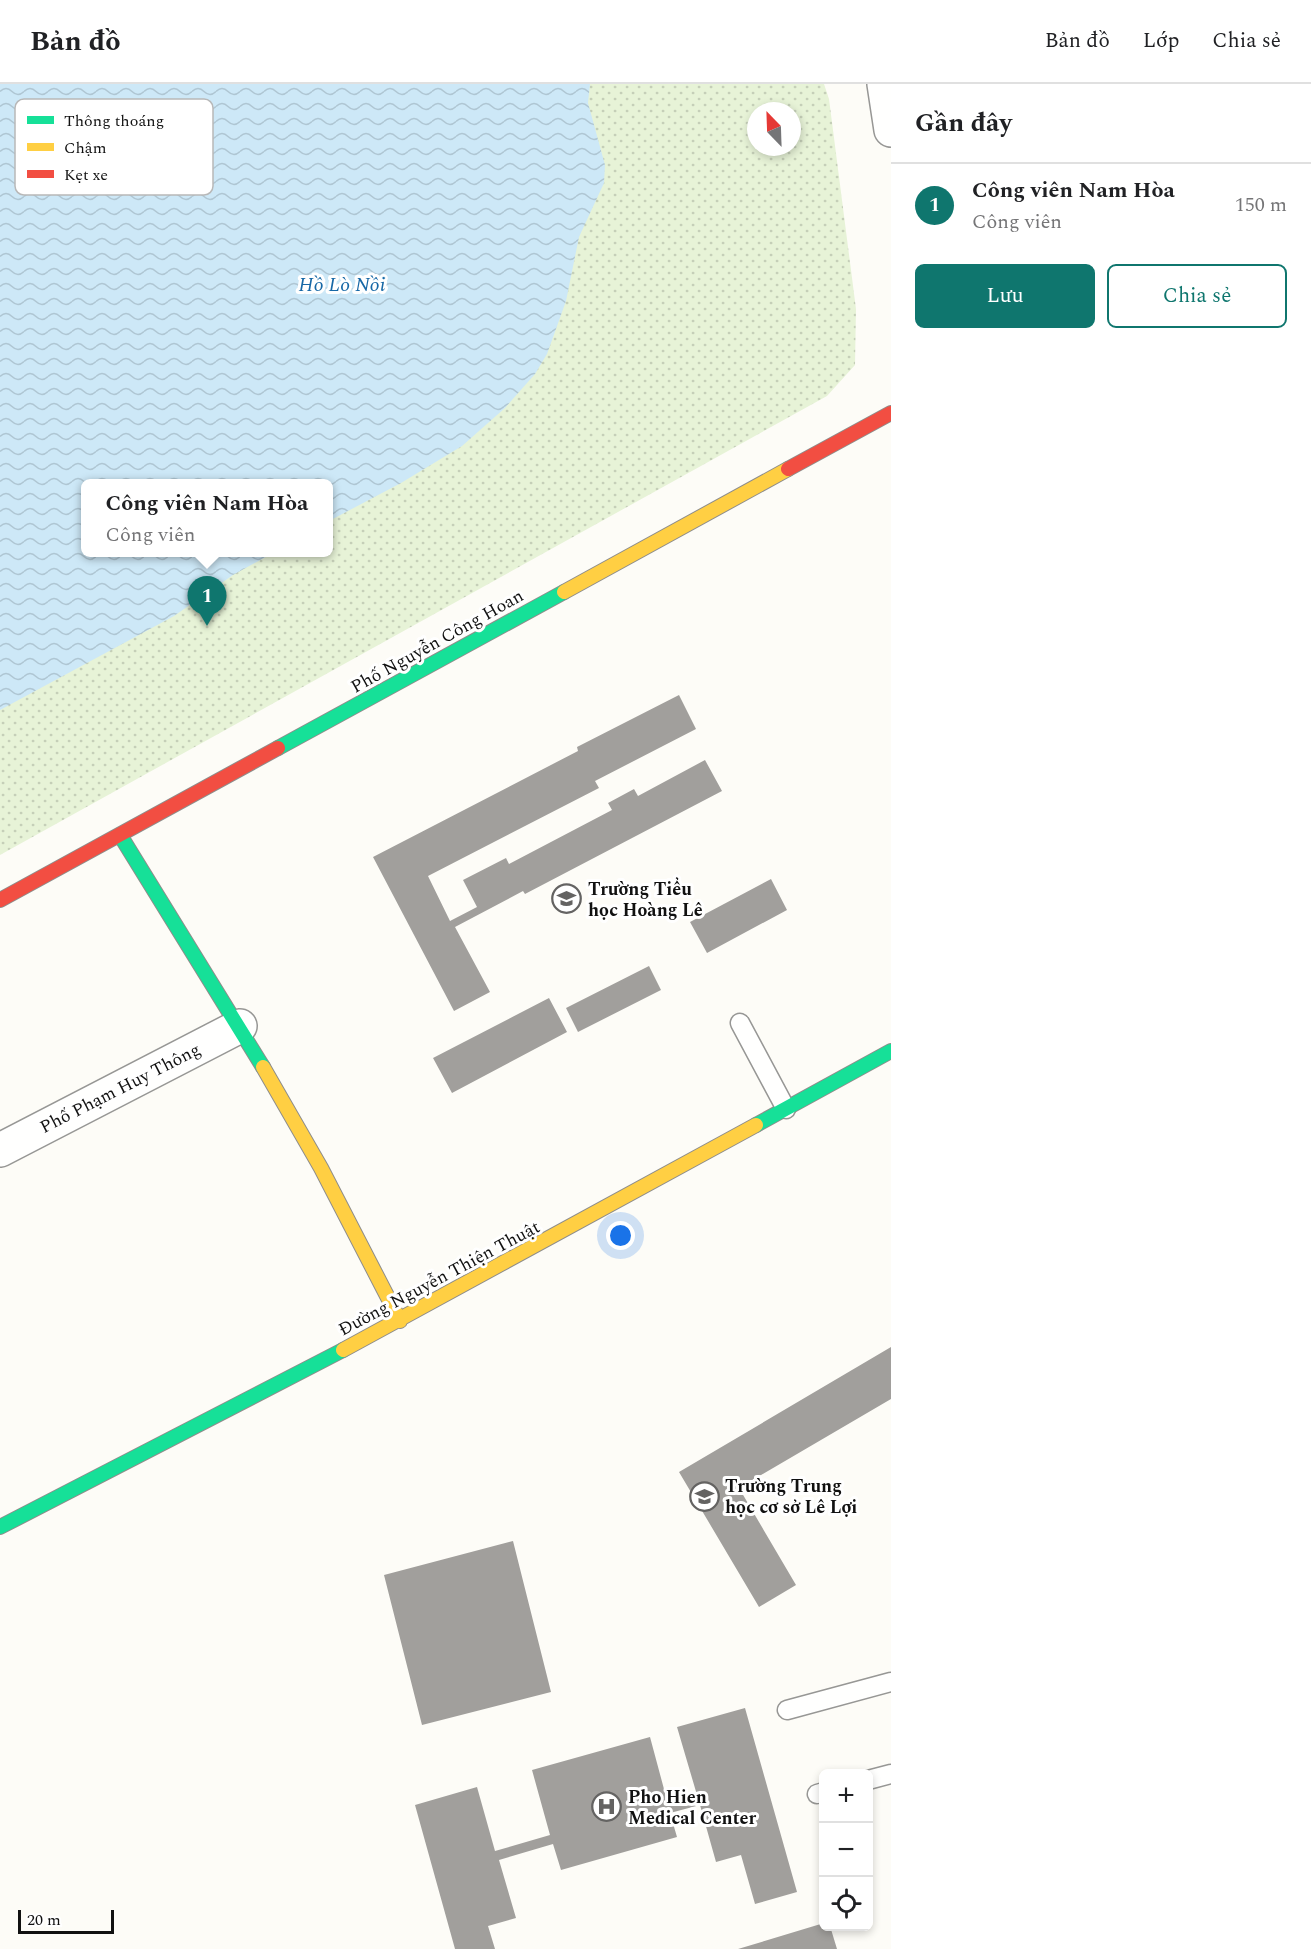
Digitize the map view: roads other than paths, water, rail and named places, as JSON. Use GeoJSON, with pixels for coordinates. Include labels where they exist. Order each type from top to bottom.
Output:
{"type":"FeatureCollection","features":[{"type":"Feature","properties":{"kind":"street"},"geometry":{"type":"LineString","coordinates":[[884,84],[891,130]]}},
{"type":"Feature","properties":{"kind":"street","name":"Phố Nguyễn Công Hoan"},"geometry":{"type":"LineString","coordinates":[[0,900],[891,413]]}},
{"type":"Feature","properties":{"kind":"street"},"geometry":{"type":"LineString","coordinates":[[120,834],[240,1026],[321,1168],[400,1321]]}},
{"type":"Feature","properties":{"kind":"street","name":"Phố Phạm Huy Thông"},"geometry":{"type":"LineString","coordinates":[[0,1150],[240,1026]]}},
{"type":"Feature","properties":{"kind":"street","name":"Đường Nguyễn Thiện Thuật"},"geometry":{"type":"LineString","coordinates":[[0,1527],[400,1321],[891,1052]]}},
{"type":"Feature","properties":{"kind":"lane"},"geometry":{"type":"LineString","coordinates":[[740,1023],[786,1109]]}},
{"type":"Feature","properties":{"kind":"lane"},"geometry":{"type":"LineString","coordinates":[[787,1710],[891,1682]]}},
{"type":"Feature","properties":{"kind":"lane"},"geometry":{"type":"LineString","coordinates":[[873,1779],[891,1774]]}},
{"type":"Feature","properties":{"kind":"water","name":"Hồ Lò Nồi"},"geometry":{"type":"Polygon","coordinates":[[[0,84],[590,84],[588,103],[605,165],[604,183],[579,237],[566,301],[547,354],[535,374],[505,408],[462,446],[401,483],[333,519],[333,479],[81,479],[81,557],[266,557],[233,575],[174,616],[0,710],[0,84]]]}},
{"type":"Feature","properties":{"kind":"place","name":"Công viên Nam Hòa"},"geometry":{"type":"Point","coordinates":[207,626]}},
{"type":"Feature","properties":{"kind":"place","name":"Trường Tiểu học Hoàng Lê"},"geometry":{"type":"Point","coordinates":[567,899]}},
{"type":"Feature","properties":{"kind":"place","name":"Trường Trung học cơ sở Lê Lợi"},"geometry":{"type":"Point","coordinates":[704,1496]}},
{"type":"Feature","properties":{"kind":"place","name":"Pho Hien Medical Center"},"geometry":{"type":"Point","coordinates":[607,1807]}}]}
